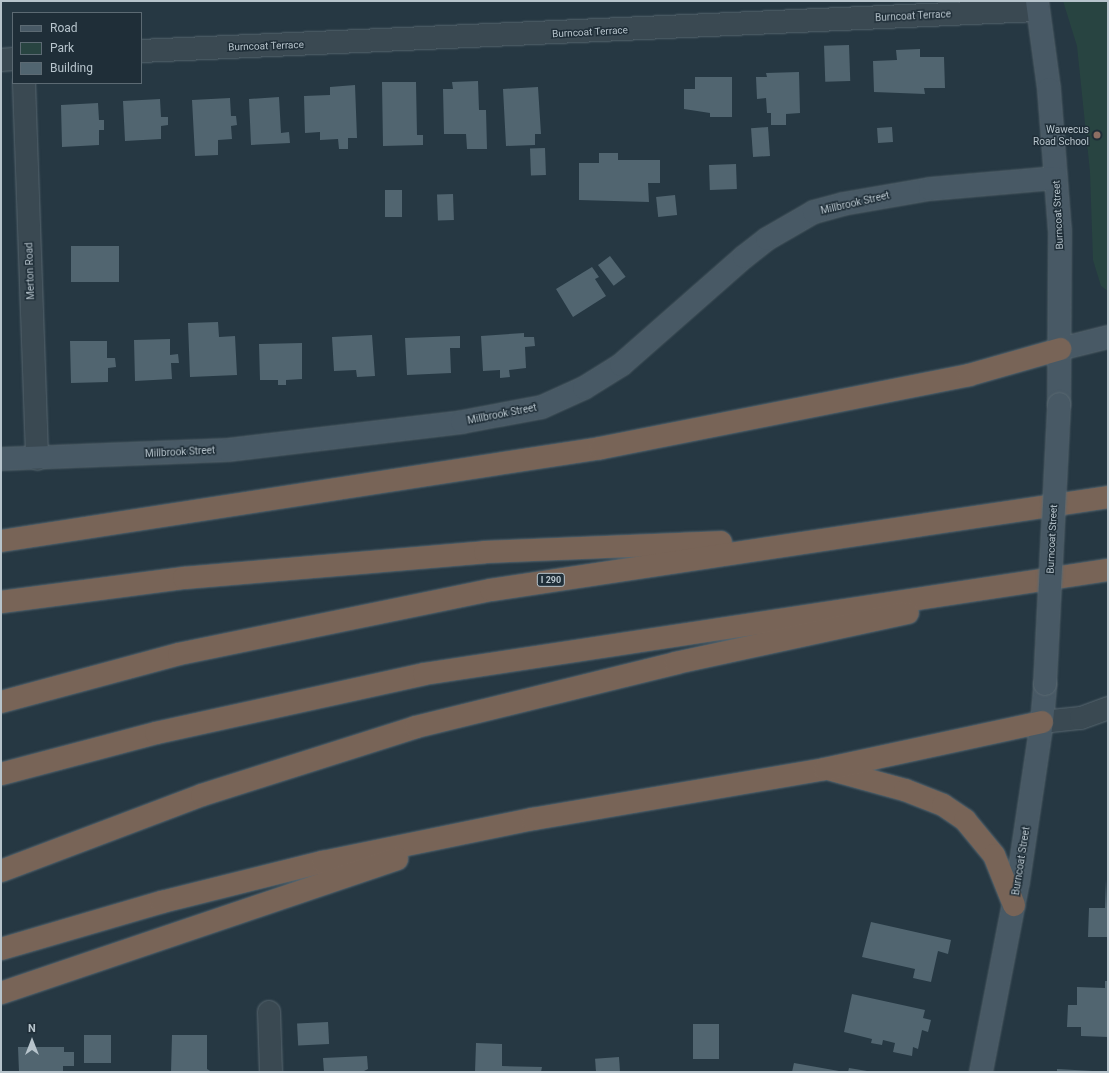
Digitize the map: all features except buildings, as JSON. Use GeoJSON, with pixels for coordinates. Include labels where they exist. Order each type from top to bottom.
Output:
{"type":"FeatureCollection","features":[{"type":"Feature","properties":{"kind":"highway"},"geometry":{"type":"LineString","coordinates":[[1,541],[601,448],[969,375],[1060,349]]}},
{"type":"Feature","properties":{"kind":"highway","name":"I 290"},"geometry":{"type":"LineString","coordinates":[[1,702],[179,654],[498,589],[1108,496]]}},
{"type":"Feature","properties":{"kind":"highway"},"geometry":{"type":"LineString","coordinates":[[1,602],[184,578],[485,552],[838,537]]}},
{"type":"Feature","properties":{"kind":"highway"},"geometry":{"type":"LineString","coordinates":[[1,774],[156,733],[424,674],[1108,570]]}},
{"type":"Feature","properties":{"kind":"highway"},"geometry":{"type":"LineString","coordinates":[[1,871],[209,793],[416,727],[676,663],[896,616],[1012,584]]}},
{"type":"Feature","properties":{"kind":"highway"},"geometry":{"type":"LineString","coordinates":[[1,949],[256,878],[456,837],[533,819],[825,769],[1042,722]]}},
{"type":"Feature","properties":{"kind":"highway"},"geometry":{"type":"LineString","coordinates":[[825,769],[905,790],[943,805],[965,820],[994,854],[1014,905]]}},
{"type":"Feature","properties":{"kind":"highway"},"geometry":{"type":"LineString","coordinates":[[1,993],[456,837]]}},
{"type":"Feature","properties":{"kind":"main road","name":"Burncoat Street"},"geometry":{"type":"LineString","coordinates":[[981,1072],[1014,905],[1042,722],[1059,404],[1062,314],[1056,178],[1038,6]]}},
{"type":"Feature","properties":{"kind":"main road","name":"Millbrook Street"},"geometry":{"type":"LineString","coordinates":[[1,459],[37,459],[228,450],[462,422],[542,407],[584,388],[621,365],[744,257],[767,239],[814,212],[851,202],[930,189],[1056,178]]}},
{"type":"Feature","properties":{"kind":"main road"},"geometry":{"type":"LineString","coordinates":[[1060,349],[1108,337]]}},
{"type":"Feature","properties":{"kind":"street","name":"Burncoat Terrace"},"geometry":{"type":"LineString","coordinates":[[142,51],[1038,6]]}},
{"type":"Feature","properties":{"kind":"street"},"geometry":{"type":"LineString","coordinates":[[1,60],[12,58]]}},
{"type":"Feature","properties":{"kind":"street","name":"Merton Road"},"geometry":{"type":"LineString","coordinates":[[24,84],[37,459]]}},
{"type":"Feature","properties":{"kind":"street"},"geometry":{"type":"LineString","coordinates":[[1042,722],[1081,718],[1108,708]]}},
{"type":"Feature","properties":{"kind":"street"},"geometry":{"type":"LineString","coordinates":[[269,1012],[271,1072]]}},
{"type":"Feature","properties":{"kind":"green space","name":"Wawecus Road School"},"geometry":{"type":"Polygon","coordinates":[[[1063,1],[1108,1],[1108,291],[1101,286],[1093,260],[1090,172],[1077,46],[1063,1]]]}},
{"type":"Feature","properties":{"kind":"place","name":"Wawecus Road School"},"geometry":{"type":"Point","coordinates":[1097,135]}}]}
